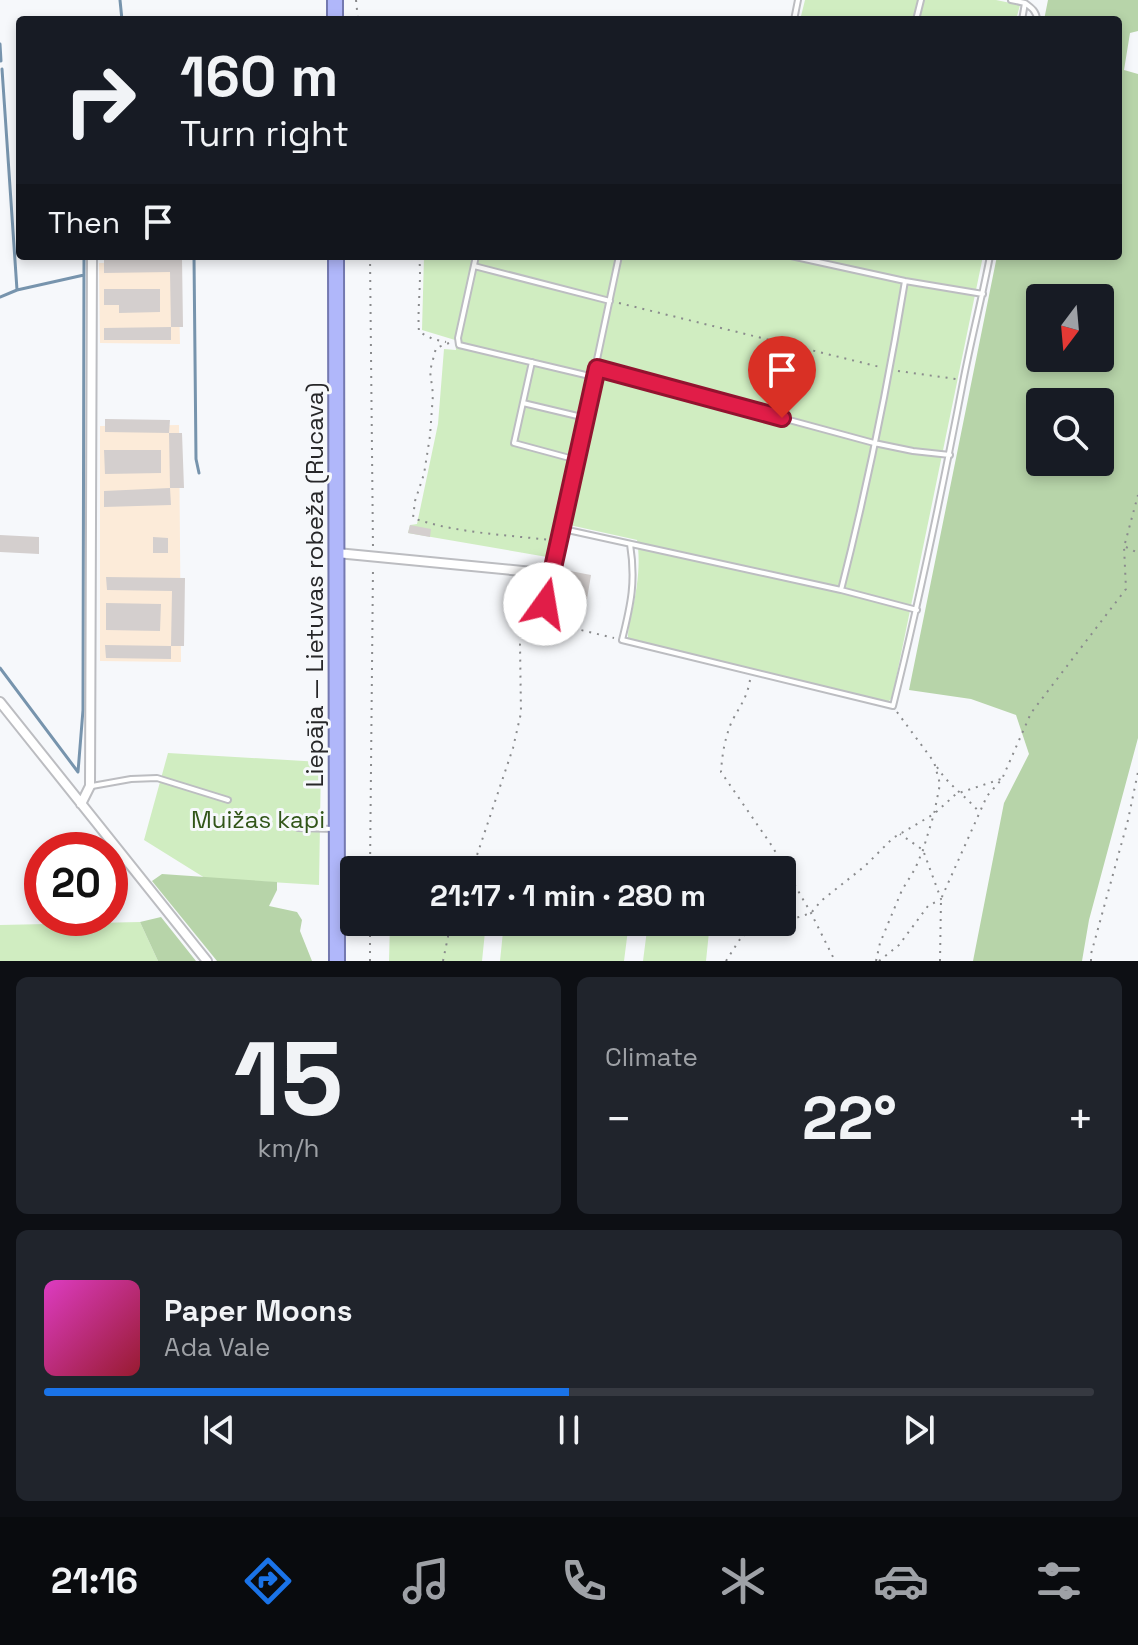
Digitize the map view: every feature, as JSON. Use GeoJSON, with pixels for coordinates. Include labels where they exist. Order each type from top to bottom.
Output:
{"type":"FeatureCollection","features":[{"type":"Feature","properties":{"kind":"highway","name":"Liepāja — Lietuvas robeža (Rucava)"},"geometry":{"type":"LineString","coordinates":[[336,260],[337,961]]}},
{"type":"Feature","properties":{"kind":"street"},"geometry":{"type":"LineString","coordinates":[[81,804],[90,786],[92,260]]}},
{"type":"Feature","properties":{"kind":"street"},"geometry":{"type":"LineString","coordinates":[[337,553],[553,574]]}},
{"type":"Feature","properties":{"kind":"street"},"geometry":{"type":"LineString","coordinates":[[0,702],[207,961]]}},
{"type":"Feature","properties":{"kind":"lane"},"geometry":{"type":"LineString","coordinates":[[1011,0],[1025,3],[1033,8],[1037,16]]}},
{"type":"Feature","properties":{"kind":"lane"},"geometry":{"type":"LineString","coordinates":[[1023,16],[1025,3]]}},
{"type":"Feature","properties":{"kind":"lane"},"geometry":{"type":"LineString","coordinates":[[475,260],[459,345],[594,377]]}},
{"type":"Feature","properties":{"kind":"lane"},"geometry":{"type":"LineString","coordinates":[[528,602],[545,604],[553,574],[618,260]]}},
{"type":"Feature","properties":{"kind":"lane"},"geometry":{"type":"LineString","coordinates":[[809,260],[983,294]]}},
{"type":"Feature","properties":{"kind":"lane"},"geometry":{"type":"LineString","coordinates":[[630,544],[634,580],[622,640],[893,706],[917,610],[989,260]]}},
{"type":"Feature","properties":{"kind":"lane"},"geometry":{"type":"LineString","coordinates":[[474,266],[610,301]]}},
{"type":"Feature","properties":{"kind":"lane"},"geometry":{"type":"LineString","coordinates":[[841,590],[890,370],[905,281]]}},
{"type":"Feature","properties":{"kind":"lane"},"geometry":{"type":"LineString","coordinates":[[532,362],[514,443],[577,460]]}},
{"type":"Feature","properties":{"kind":"lane"},"geometry":{"type":"LineString","coordinates":[[597,368],[874,443],[950,455]]}},
{"type":"Feature","properties":{"kind":"lane"},"geometry":{"type":"LineString","coordinates":[[523,403],[586,418]]}},
{"type":"Feature","properties":{"kind":"lane"},"geometry":{"type":"LineString","coordinates":[[563,529],[841,590],[917,610]]}},
{"type":"Feature","properties":{"kind":"lane"},"geometry":{"type":"LineString","coordinates":[[90,786],[157,778],[228,800]]}},
{"type":"Feature","properties":{"kind":"lane"},"geometry":{"type":"LineString","coordinates":[[298,828],[337,829]]}},
{"type":"Feature","properties":{"kind":"path"},"geometry":{"type":"LineString","coordinates":[[370,260],[373,556],[370,856]]}},
{"type":"Feature","properties":{"kind":"path"},"geometry":{"type":"LineString","coordinates":[[420,260],[419,332],[459,345]]}},
{"type":"Feature","properties":{"kind":"path"},"geometry":{"type":"LineString","coordinates":[[610,301],[890,370],[963,380]]}},
{"type":"Feature","properties":{"kind":"path"},"geometry":{"type":"LineString","coordinates":[[449,343],[436,348],[430,371],[433,394],[430,436],[413,518],[480,532],[559,541]]}},
{"type":"Feature","properties":{"kind":"path"},"geometry":{"type":"LineString","coordinates":[[878,961],[899,945],[928,906],[941,899],[987,796],[1002,779],[1031,713],[1126,589],[1124,547],[1138,495]]}},
{"type":"Feature","properties":{"kind":"path"},"geometry":{"type":"LineString","coordinates":[[1124,547],[1138,553]]}},
{"type":"Feature","properties":{"kind":"path"},"geometry":{"type":"LineString","coordinates":[[477,856],[513,748],[521,713],[521,639],[528,602]]}},
{"type":"Feature","properties":{"kind":"path"},"geometry":{"type":"LineString","coordinates":[[525,617],[622,640]]}},
{"type":"Feature","properties":{"kind":"path"},"geometry":{"type":"LineString","coordinates":[[521,639],[536,629],[559,625]]}},
{"type":"Feature","properties":{"kind":"path"},"geometry":{"type":"LineString","coordinates":[[751,672],[748,695],[731,723],[721,772],[772,846],[835,961]]}},
{"type":"Feature","properties":{"kind":"path"},"geometry":{"type":"LineString","coordinates":[[893,706],[943,776],[980,813]]}},
{"type":"Feature","properties":{"kind":"path"},"geometry":{"type":"LineString","coordinates":[[878,961],[880,943],[923,850],[934,814],[940,784],[934,762]]}},
{"type":"Feature","properties":{"kind":"path"},"geometry":{"type":"LineString","coordinates":[[1091,961],[1138,772]]}},
{"type":"Feature","properties":{"kind":"path"},"geometry":{"type":"LineString","coordinates":[[726,961],[742,936],[811,913],[899,834],[934,814],[960,793],[1002,779]]}},
{"type":"Feature","properties":{"kind":"path"},"geometry":{"type":"LineString","coordinates":[[899,834],[923,850],[941,899],[940,961]]}},
{"type":"Feature","properties":{"kind":"path"},"geometry":{"type":"LineString","coordinates":[[370,936],[370,961]]}},
{"type":"Feature","properties":{"kind":"path"},"geometry":{"type":"LineString","coordinates":[[443,961],[448,936]]}},
{"type":"Feature","properties":{"kind":"shaded area"},"geometry":{"type":"Polygon","coordinates":[[[178,262],[180,344],[100,343],[99,263],[178,262]]]}},
{"type":"Feature","properties":{"kind":"shaded area"},"geometry":{"type":"Polygon","coordinates":[[[179,425],[181,662],[100,661],[100,426],[179,425]]]}},
{"type":"Feature","properties":{"kind":"green space"},"geometry":{"type":"Polygon","coordinates":[[[805,0],[996,0],[1020,5],[1017,16],[801,16],[805,0]]]}},
{"type":"Feature","properties":{"kind":"green space"},"geometry":{"type":"Polygon","coordinates":[[[1048,0],[1138,0],[1138,31],[1130,33],[1124,70],[1138,74],[1138,738],[1089,920],[1082,961],[973,961],[1004,803],[1029,754],[1016,715],[971,699],[909,690],[996,260],[1122,260],[1122,16],[1045,16],[1048,0]]]}},
{"type":"Feature","properties":{"kind":"green space"},"geometry":{"type":"Polygon","coordinates":[[[424,260],[982,260],[892,698],[888,702],[628,638],[638,576],[637,540],[556,522],[547,557],[408,533],[410,525],[417,524],[438,424],[444,349],[456,350],[455,340],[422,330],[424,260]]]}},
{"type":"Feature","properties":{"kind":"green space","name":"Muižas kapi"},"geometry":{"type":"Polygon","coordinates":[[[168,753],[321,762],[319,885],[205,878],[144,840],[168,753]]]}},
{"type":"Feature","properties":{"kind":"green space"},"geometry":{"type":"Polygon","coordinates":[[[162,874],[277,882],[277,890],[269,906],[297,912],[302,920],[300,931],[312,961],[217,961],[152,881],[162,874]]]}},
{"type":"Feature","properties":{"kind":"green space"},"geometry":{"type":"Polygon","coordinates":[[[161,917],[196,961],[158,961],[140,922],[161,917]]]}},
{"type":"Feature","properties":{"kind":"green space"},"geometry":{"type":"Polygon","coordinates":[[[128,922],[140,922],[158,961],[0,961],[0,925],[24,924],[24,936],[128,936],[128,922]]]}},
{"type":"Feature","properties":{"kind":"green space"},"geometry":{"type":"Polygon","coordinates":[[[390,936],[485,936],[482,961],[389,961],[390,936]]]}},
{"type":"Feature","properties":{"kind":"green space"},"geometry":{"type":"Polygon","coordinates":[[[503,936],[627,936],[624,961],[500,961],[503,936]]]}},
{"type":"Feature","properties":{"kind":"green space"},"geometry":{"type":"Polygon","coordinates":[[[646,936],[709,936],[706,961],[643,961],[646,936]]]}},
{"type":"Feature","properties":{"kind":"building"},"geometry":{"type":"Polygon","coordinates":[[[104,260],[182,260],[183,327],[171,327],[170,272],[104,273],[104,260]]]}},
{"type":"Feature","properties":{"kind":"building"},"geometry":{"type":"Polygon","coordinates":[[[104,289],[160,289],[160,312],[119,313],[119,305],[104,305],[104,289]]]}},
{"type":"Feature","properties":{"kind":"building"},"geometry":{"type":"Polygon","coordinates":[[[171,327],[171,340],[104,340],[104,328],[171,327]]]}},
{"type":"Feature","properties":{"kind":"building"},"geometry":{"type":"Polygon","coordinates":[[[105,419],[170,420],[169,433],[105,432],[105,419]]]}},
{"type":"Feature","properties":{"kind":"building"},"geometry":{"type":"Polygon","coordinates":[[[169,433],[182,433],[184,488],[170,488],[169,433]]]}},
{"type":"Feature","properties":{"kind":"building"},"geometry":{"type":"Polygon","coordinates":[[[104,450],[161,450],[161,473],[105,474],[104,450]]]}},
{"type":"Feature","properties":{"kind":"building"},"geometry":{"type":"Polygon","coordinates":[[[170,488],[171,505],[104,507],[104,491],[170,488]]]}},
{"type":"Feature","properties":{"kind":"building"},"geometry":{"type":"Polygon","coordinates":[[[410,525],[431,529],[430,537],[408,533],[410,525]]]}},
{"type":"Feature","properties":{"kind":"building"},"geometry":{"type":"Polygon","coordinates":[[[0,535],[39,537],[39,554],[0,552],[0,535]]]}},
{"type":"Feature","properties":{"kind":"building"},"geometry":{"type":"Polygon","coordinates":[[[153,537],[168,538],[168,553],[153,553],[153,537]]]}},
{"type":"Feature","properties":{"kind":"building"},"geometry":{"type":"Polygon","coordinates":[[[570,571],[591,575],[587,599],[566,595],[570,571]]]}},
{"type":"Feature","properties":{"kind":"building"},"geometry":{"type":"Polygon","coordinates":[[[106,577],[185,578],[184,646],[171,646],[172,591],[107,590],[106,577]]]}},
{"type":"Feature","properties":{"kind":"building"},"geometry":{"type":"Polygon","coordinates":[[[106,603],[161,604],[160,631],[106,630],[106,603]]]}},
{"type":"Feature","properties":{"kind":"building"},"geometry":{"type":"Polygon","coordinates":[[[105,645],[171,646],[171,659],[106,658],[105,645]]]}},
{"type":"Feature","properties":{"kind":"waterway"},"geometry":{"type":"LineString","coordinates":[[120,0],[122,16]]}},
{"type":"Feature","properties":{"kind":"waterway"},"geometry":{"type":"LineString","coordinates":[[0,44],[1,61]]}},
{"type":"Feature","properties":{"kind":"waterway"},"geometry":{"type":"LineString","coordinates":[[2,69],[17,290]]}},
{"type":"Feature","properties":{"kind":"waterway"},"geometry":{"type":"LineString","coordinates":[[0,668],[78,772],[83,710],[84,260]]}},
{"type":"Feature","properties":{"kind":"waterway"},"geometry":{"type":"LineString","coordinates":[[194,260],[196,459],[199,473]]}},
{"type":"Feature","properties":{"kind":"waterway"},"geometry":{"type":"LineString","coordinates":[[0,297],[17,290],[84,275]]}},
{"type":"Feature","properties":{"kind":"route"},"geometry":{"type":"LineString","coordinates":[[545,604],[597,368],[782,418]]}}]}
